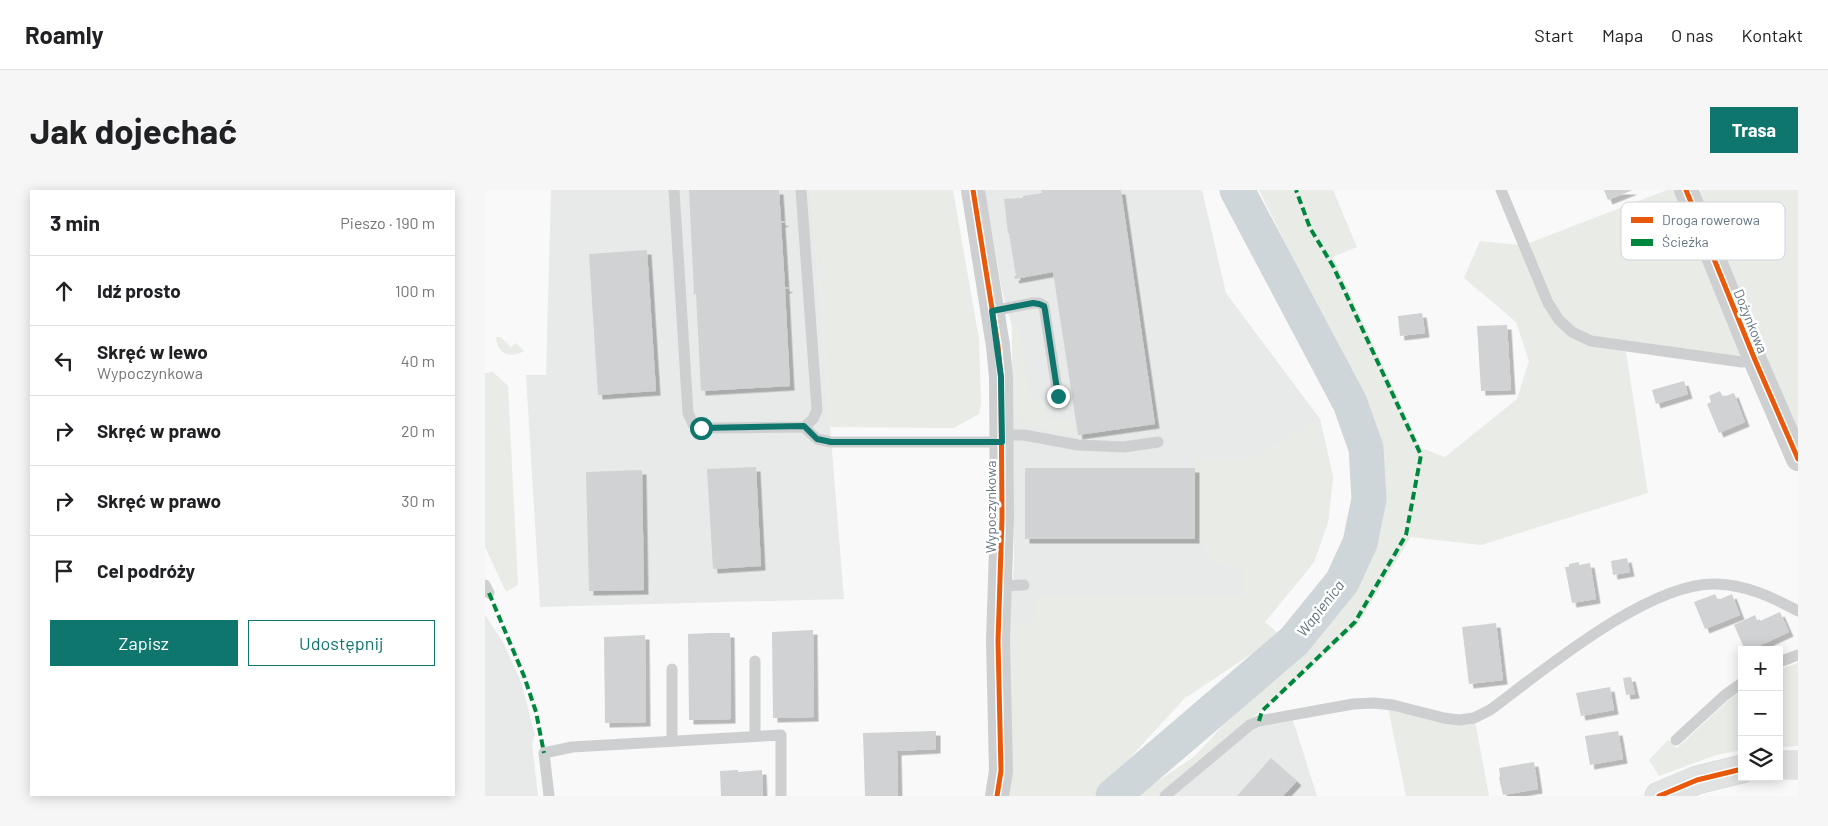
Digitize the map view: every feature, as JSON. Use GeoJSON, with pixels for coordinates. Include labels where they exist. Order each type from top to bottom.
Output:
{"type":"FeatureCollection","features":[{"type":"Feature","properties":{"kind":"street","name":"Wypoczynkowa"},"geometry":{"type":"LineString","coordinates":[[973,190],[1001,377],[1002,518],[998,641],[1001,771],[997,796]]}},
{"type":"Feature","properties":{"kind":"street","name":"Dożynkowa"},"geometry":{"type":"LineString","coordinates":[[1686,190],[1691,202]]}},
{"type":"Feature","properties":{"kind":"street","name":"Dożynkowa"},"geometry":{"type":"LineString","coordinates":[[1714,260],[1798,459]]}},
{"type":"Feature","properties":{"kind":"street"},"geometry":{"type":"LineString","coordinates":[[1783,765],[1798,765]]}},
{"type":"Feature","properties":{"kind":"street"},"geometry":{"type":"LineString","coordinates":[[1659,796],[1697,780],[1738,770]]}},
{"type":"Feature","properties":{"kind":"lane"},"geometry":{"type":"LineString","coordinates":[[674,190],[688,413],[693,424],[701,428],[804,426],[813,419],[817,410],[801,190]]}},
{"type":"Feature","properties":{"kind":"lane"},"geometry":{"type":"LineString","coordinates":[[1501,190],[1548,304],[1559,320],[1572,332],[1591,341],[1645,350],[1742,362],[1755,360]]}},
{"type":"Feature","properties":{"kind":"lane"},"geometry":{"type":"LineString","coordinates":[[992,311],[1033,303],[1044,306],[1058,396]]}},
{"type":"Feature","properties":{"kind":"lane"},"geometry":{"type":"LineString","coordinates":[[804,426],[817,439],[831,442],[1002,439],[1024,435],[1078,445],[1124,447],[1158,442]]}},
{"type":"Feature","properties":{"kind":"lane"},"geometry":{"type":"LineString","coordinates":[[1165,796],[1250,725],[1265,719],[1353,704],[1374,703],[1402,707],[1444,718],[1459,720],[1474,718],[1490,710],[1592,635],[1643,606],[1671,593],[1693,586],[1715,584],[1738,586],[1767,595],[1798,611]]}},
{"type":"Feature","properties":{"kind":"lane"},"geometry":{"type":"LineString","coordinates":[[1000,586],[1024,585]]}},
{"type":"Feature","properties":{"kind":"lane"},"geometry":{"type":"LineString","coordinates":[[1783,661],[1798,655]]}},
{"type":"Feature","properties":{"kind":"lane"},"geometry":{"type":"LineString","coordinates":[[755,661],[755,736]]}},
{"type":"Feature","properties":{"kind":"lane"},"geometry":{"type":"LineString","coordinates":[[672,670],[672,741]]}},
{"type":"Feature","properties":{"kind":"lane"},"geometry":{"type":"LineString","coordinates":[[1676,740],[1725,695],[1738,687]]}},
{"type":"Feature","properties":{"kind":"lane"},"geometry":{"type":"LineString","coordinates":[[549,796],[544,753],[572,747],[781,735],[781,796]]}},
{"type":"Feature","properties":{"kind":"shaded area"},"geometry":{"type":"Polygon","coordinates":[[[551,190],[811,190],[844,599],[540,607],[526,375],[546,375],[551,190]]]}},
{"type":"Feature","properties":{"kind":"shaded area"},"geometry":{"type":"Polygon","coordinates":[[[811,190],[953,190],[979,339],[981,404],[979,414],[954,428],[830,427],[811,190]]]}},
{"type":"Feature","properties":{"kind":"shaded area"},"geometry":{"type":"Polygon","coordinates":[[[985,190],[1202,190],[1226,293],[1320,419],[1333,477],[1328,522],[1314,562],[1264,623],[1006,624],[1014,569],[1012,326],[1002,291],[985,190]]]}},
{"type":"Feature","properties":{"kind":"shaded area"},"geometry":{"type":"Polygon","coordinates":[[[1259,190],[1333,190],[1357,247],[1333,257],[1421,448],[1445,457],[1517,399],[1529,361],[1516,322],[1464,278],[1480,241],[1520,245],[1544,306],[1590,345],[1626,352],[1648,493],[1481,545],[1411,537],[1357,625],[1274,702],[1258,713],[1160,796],[1136,796],[1195,756],[1248,698],[1302,647],[1370,556],[1380,524],[1381,448],[1366,398],[1259,190]]]}},
{"type":"Feature","properties":{"kind":"shaded area"},"geometry":{"type":"Polygon","coordinates":[[[1667,190],[1681,190],[1686,202],[1636,202],[1667,190]]]}},
{"type":"Feature","properties":{"kind":"shaded area"},"geometry":{"type":"Polygon","coordinates":[[[1702,190],[1798,190],[1798,449],[1720,260],[1785,260],[1785,202],[1696,202],[1693,194],[1702,190]]]}},
{"type":"Feature","properties":{"kind":"shaded area"},"geometry":{"type":"Polygon","coordinates":[[[1621,208],[1621,260],[1709,260],[1746,353],[1739,357],[1592,338],[1563,319],[1555,307],[1546,290],[1529,243],[1621,208]]]}},
{"type":"Feature","properties":{"kind":"shaded area"},"geometry":{"type":"Polygon","coordinates":[[[1019,324],[1031,402],[1044,401],[1048,420],[1072,419],[1074,437],[1024,424],[1024,421],[1013,411],[1012,326],[1019,324]]]}},
{"type":"Feature","properties":{"kind":"shaded area"},"geometry":{"type":"Polygon","coordinates":[[[496,337],[500,337],[511,347],[516,343],[524,351],[514,355],[505,353],[499,347],[496,337]]]}},
{"type":"Feature","properties":{"kind":"shaded area"},"geometry":{"type":"Polygon","coordinates":[[[493,372],[508,386],[518,585],[506,592],[485,547],[485,373],[493,372]]]}},
{"type":"Feature","properties":{"kind":"shaded area"},"geometry":{"type":"Polygon","coordinates":[[[1320,419],[1333,477],[1328,522],[1314,562],[1265,622],[1280,635],[1185,698],[1095,796],[1005,796],[1006,624],[1035,624],[1035,595],[1244,596],[1244,568],[1226,567],[1208,560],[1200,539],[1195,539],[1195,457],[1253,457],[1320,419]]]}},
{"type":"Feature","properties":{"kind":"shaded area"},"geometry":{"type":"Polygon","coordinates":[[[485,615],[504,644],[521,682],[535,735],[532,743],[538,796],[485,796],[485,615]]]}},
{"type":"Feature","properties":{"kind":"shaded area"},"geometry":{"type":"Polygon","coordinates":[[[1798,663],[1798,746],[1783,747],[1783,669],[1798,663]]]}},
{"type":"Feature","properties":{"kind":"shaded area"},"geometry":{"type":"Polygon","coordinates":[[[1738,694],[1738,751],[1716,755],[1659,776],[1649,760],[1668,740],[1677,748],[1738,694]]]}},
{"type":"Feature","properties":{"kind":"shaded area"},"geometry":{"type":"Polygon","coordinates":[[[1388,708],[1475,721],[1489,796],[1406,796],[1388,708]]]}},
{"type":"Feature","properties":{"kind":"shaded area"},"geometry":{"type":"Polygon","coordinates":[[[1292,717],[1317,796],[1170,796],[1252,730],[1271,722],[1292,717]]]}},
{"type":"Feature","properties":{"kind":"building"},"geometry":{"type":"Polygon","coordinates":[[[689,190],[779,190],[781,221],[785,222],[781,223],[785,287],[789,288],[785,289],[790,386],[701,391],[696,294],[693,295],[689,190]]]}},
{"type":"Feature","properties":{"kind":"building"},"geometry":{"type":"Polygon","coordinates":[[[1041,190],[1121,190],[1155,424],[1078,435],[1053,272],[1015,279],[1014,276],[1016,276],[1004,199],[1023,198],[1023,196],[1042,193],[1041,190]]]}},
{"type":"Feature","properties":{"kind":"building"},"geometry":{"type":"Polygon","coordinates":[[[1604,190],[1633,190],[1608,200],[1604,190]]]}},
{"type":"Feature","properties":{"kind":"building"},"geometry":{"type":"Polygon","coordinates":[[[647,250],[656,391],[598,395],[589,254],[647,250]]]}},
{"type":"Feature","properties":{"kind":"building"},"geometry":{"type":"Polygon","coordinates":[[[1422,313],[1425,333],[1400,336],[1398,316],[1422,313]]]}},
{"type":"Feature","properties":{"kind":"building"},"geometry":{"type":"Polygon","coordinates":[[[1507,325],[1511,390],[1481,391],[1477,326],[1507,325]]]}},
{"type":"Feature","properties":{"kind":"building"},"geometry":{"type":"Polygon","coordinates":[[[1684,381],[1688,394],[1656,404],[1652,390],[1684,381]]]}},
{"type":"Feature","properties":{"kind":"building"},"geometry":{"type":"Polygon","coordinates":[[[1720,391],[1723,397],[1734,393],[1745,422],[1719,433],[1707,404],[1711,402],[1709,396],[1720,391]]]}},
{"type":"Feature","properties":{"kind":"building"},"geometry":{"type":"Polygon","coordinates":[[[756,467],[761,566],[713,569],[707,469],[756,467]]]}},
{"type":"Feature","properties":{"kind":"building"},"geometry":{"type":"Polygon","coordinates":[[[1025,468],[1195,468],[1195,539],[1025,539],[1025,468]]]}},
{"type":"Feature","properties":{"kind":"building"},"geometry":{"type":"Polygon","coordinates":[[[642,470],[644,590],[589,591],[586,472],[642,470]]]}},
{"type":"Feature","properties":{"kind":"building"},"geometry":{"type":"Polygon","coordinates":[[[1627,558],[1630,572],[1613,575],[1611,561],[1627,558]]]}},
{"type":"Feature","properties":{"kind":"building"},"geometry":{"type":"Polygon","coordinates":[[[1579,562],[1579,565],[1590,563],[1596,599],[1572,603],[1565,567],[1579,562]]]}},
{"type":"Feature","properties":{"kind":"building"},"geometry":{"type":"Polygon","coordinates":[[[1715,594],[1718,600],[1732,594],[1740,615],[1705,629],[1694,602],[1715,594]]]}},
{"type":"Feature","properties":{"kind":"building"},"geometry":{"type":"Polygon","coordinates":[[[1780,612],[1789,632],[1759,646],[1743,646],[1734,625],[1755,615],[1758,622],[1780,612]]]}},
{"type":"Feature","properties":{"kind":"building"},"geometry":{"type":"Polygon","coordinates":[[[1496,623],[1503,680],[1469,684],[1462,627],[1496,623]]]}},
{"type":"Feature","properties":{"kind":"building"},"geometry":{"type":"Polygon","coordinates":[[[813,630],[814,717],[773,718],[772,632],[813,630]]]}},
{"type":"Feature","properties":{"kind":"building"},"geometry":{"type":"Polygon","coordinates":[[[730,633],[731,719],[689,720],[688,634],[730,633]]]}},
{"type":"Feature","properties":{"kind":"building"},"geometry":{"type":"Polygon","coordinates":[[[645,635],[646,722],[605,723],[604,637],[645,635]]]}},
{"type":"Feature","properties":{"kind":"building"},"geometry":{"type":"Polygon","coordinates":[[[1631,677],[1635,694],[1626,695],[1623,678],[1631,677]]]}},
{"type":"Feature","properties":{"kind":"building"},"geometry":{"type":"Polygon","coordinates":[[[1610,687],[1614,710],[1581,716],[1576,693],[1610,687]]]}},
{"type":"Feature","properties":{"kind":"building"},"geometry":{"type":"Polygon","coordinates":[[[936,731],[936,749],[897,751],[898,796],[865,796],[863,733],[936,731]]]}},
{"type":"Feature","properties":{"kind":"building"},"geometry":{"type":"Polygon","coordinates":[[[1618,731],[1623,759],[1590,765],[1585,736],[1618,731]]]}},
{"type":"Feature","properties":{"kind":"building"},"geometry":{"type":"Polygon","coordinates":[[[1271,758],[1297,781],[1283,796],[1237,796],[1271,758]]]}},
{"type":"Feature","properties":{"kind":"building"},"geometry":{"type":"Polygon","coordinates":[[[1534,762],[1538,789],[1503,795],[1499,768],[1534,762]]]}},
{"type":"Feature","properties":{"kind":"building"},"geometry":{"type":"Polygon","coordinates":[[[738,770],[738,772],[762,770],[763,796],[721,796],[720,771],[738,770]]]}},
{"type":"Feature","properties":{"kind":"waterway","name":"Wapienica"},"geometry":{"type":"LineString","coordinates":[[1113,796],[1294,641],[1342,582],[1360,543],[1369,499],[1366,448],[1350,403],[1237,190]]}},
{"type":"Feature","properties":{"kind":"marked path"},"geometry":{"type":"LineString","coordinates":[[1259,721],[1262,711],[1355,622],[1406,535],[1421,455],[1333,266],[1310,228],[1296,190]]}},
{"type":"Feature","properties":{"kind":"marked path"},"geometry":{"type":"LineString","coordinates":[[489,593],[524,676],[536,712],[544,753]]}},
{"type":"Feature","properties":{"kind":"cycle path"},"geometry":{"type":"LineString","coordinates":[[973,190],[998,346],[1001,377],[1002,518],[998,641],[1001,771],[997,796]]}},
{"type":"Feature","properties":{"kind":"cycle path"},"geometry":{"type":"LineString","coordinates":[[1686,190],[1691,202]]}},
{"type":"Feature","properties":{"kind":"cycle path"},"geometry":{"type":"LineString","coordinates":[[1714,260],[1798,459]]}},
{"type":"Feature","properties":{"kind":"cycle path"},"geometry":{"type":"LineString","coordinates":[[1659,796],[1697,780],[1738,770]]}},
{"type":"Feature","properties":{"kind":"route"},"geometry":{"type":"LineString","coordinates":[[701,428],[804,426],[817,439],[831,442],[1002,442],[1001,377],[992,311],[1033,303],[1044,306],[1058,396]]}}]}
